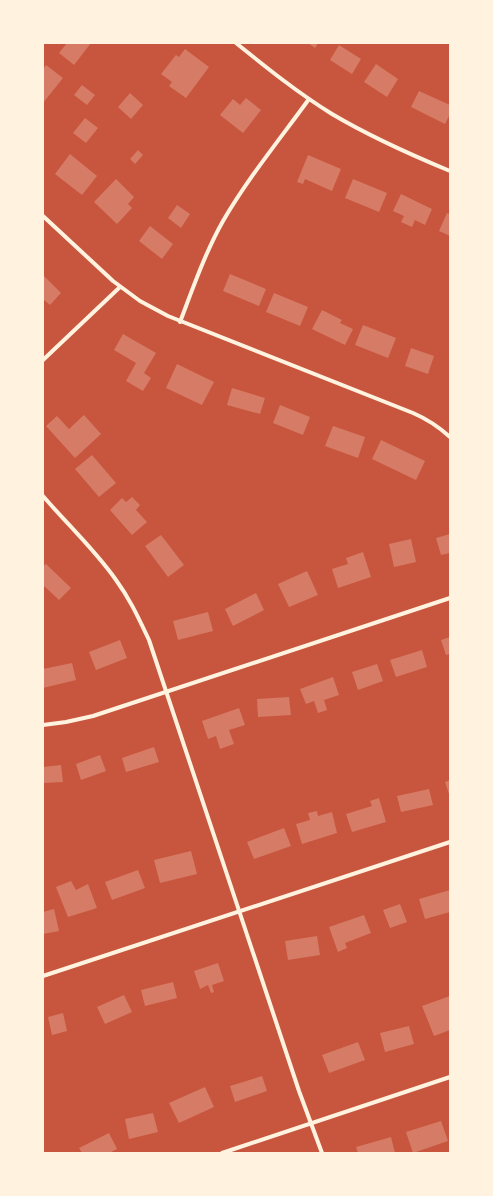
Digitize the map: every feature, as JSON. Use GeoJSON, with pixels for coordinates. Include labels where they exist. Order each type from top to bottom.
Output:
{"type":"FeatureCollection","features":[{"type":"Feature","properties":{"kind":"street"},"geometry":{"type":"LineString","coordinates":[[236,43],[292,87],[332,114],[384,142],[450,171]]}},
{"type":"Feature","properties":{"kind":"street"},"geometry":{"type":"LineString","coordinates":[[180,322],[203,262],[223,221],[243,190],[309,99]]}},
{"type":"Feature","properties":{"kind":"street"},"geometry":{"type":"LineString","coordinates":[[43,216],[120,287],[180,322],[413,413],[442,430],[450,437]]}},
{"type":"Feature","properties":{"kind":"street"},"geometry":{"type":"LineString","coordinates":[[43,360],[120,287]]}},
{"type":"Feature","properties":{"kind":"street"},"geometry":{"type":"LineString","coordinates":[[43,496],[96,555],[116,580],[134,609],[149,640],[322,1153]]}},
{"type":"Feature","properties":{"kind":"street"},"geometry":{"type":"LineString","coordinates":[[43,725],[93,716],[450,598]]}},
{"type":"Feature","properties":{"kind":"street"},"geometry":{"type":"LineString","coordinates":[[43,976],[450,842]]}},
{"type":"Feature","properties":{"kind":"street"},"geometry":{"type":"LineString","coordinates":[[222,1153],[450,1077]]}},
{"type":"Feature","properties":{"kind":"building"},"geometry":{"type":"Polygon","coordinates":[[[67,43],[91,43],[74,65],[59,53],[67,43]]]}},
{"type":"Feature","properties":{"kind":"building"},"geometry":{"type":"Polygon","coordinates":[[[308,43],[318,43],[315,48],[308,43]]]}},
{"type":"Feature","properties":{"kind":"building"},"geometry":{"type":"Polygon","coordinates":[[[339,45],[361,59],[352,74],[330,60],[339,45]]]}},
{"type":"Feature","properties":{"kind":"building"},"geometry":{"type":"Polygon","coordinates":[[[185,49],[209,67],[186,98],[169,86],[172,82],[161,74],[176,55],[179,57],[185,49]]]}},
{"type":"Feature","properties":{"kind":"building"},"geometry":{"type":"Polygon","coordinates":[[[376,64],[398,79],[387,97],[364,82],[376,64]]]}},
{"type":"Feature","properties":{"kind":"building"},"geometry":{"type":"Polygon","coordinates":[[[46,65],[63,78],[43,103],[43,69],[46,65]]]}},
{"type":"Feature","properties":{"kind":"building"},"geometry":{"type":"Polygon","coordinates":[[[82,85],[95,95],[87,105],[74,95],[82,85]]]}},
{"type":"Feature","properties":{"kind":"building"},"geometry":{"type":"Polygon","coordinates":[[[419,91],[450,105],[450,114],[445,124],[411,107],[419,91]]]}},
{"type":"Feature","properties":{"kind":"building"},"geometry":{"type":"Polygon","coordinates":[[[130,93],[143,105],[131,119],[118,107],[130,93]]]}},
{"type":"Feature","properties":{"kind":"building"},"geometry":{"type":"Polygon","coordinates":[[[246,98],[261,110],[243,133],[220,115],[233,99],[240,105],[246,98]]]}},
{"type":"Feature","properties":{"kind":"building"},"geometry":{"type":"Polygon","coordinates":[[[85,118],[98,128],[86,143],[73,133],[85,118]]]}},
{"type":"Feature","properties":{"kind":"building"},"geometry":{"type":"Polygon","coordinates":[[[138,150],[143,155],[135,164],[130,159],[138,150]]]}},
{"type":"Feature","properties":{"kind":"building"},"geometry":{"type":"Polygon","coordinates":[[[70,154],[97,176],[82,195],[55,174],[70,154]]]}},
{"type":"Feature","properties":{"kind":"building"},"geometry":{"type":"Polygon","coordinates":[[[308,155],[341,169],[332,191],[305,179],[303,184],[297,182],[308,155]]]}},
{"type":"Feature","properties":{"kind":"building"},"geometry":{"type":"Polygon","coordinates":[[[116,179],[134,197],[128,204],[132,208],[117,224],[94,202],[116,179]]]}},
{"type":"Feature","properties":{"kind":"building"},"geometry":{"type":"Polygon","coordinates":[[[353,179],[387,193],[379,212],[345,198],[353,179]]]}},
{"type":"Feature","properties":{"kind":"building"},"geometry":{"type":"Polygon","coordinates":[[[401,194],[432,209],[425,225],[415,220],[412,227],[401,222],[404,216],[393,211],[401,194]]]}},
{"type":"Feature","properties":{"kind":"building"},"geometry":{"type":"Polygon","coordinates":[[[177,205],[190,214],[181,228],[168,218],[177,205]]]}},
{"type":"Feature","properties":{"kind":"building"},"geometry":{"type":"Polygon","coordinates":[[[447,213],[450,214],[450,236],[439,231],[447,213]]]}},
{"type":"Feature","properties":{"kind":"building"},"geometry":{"type":"Polygon","coordinates":[[[150,226],[173,244],[162,259],[139,241],[150,226]]]}},
{"type":"Feature","properties":{"kind":"building"},"geometry":{"type":"Polygon","coordinates":[[[230,274],[266,289],[259,306],[223,291],[230,274]]]}},
{"type":"Feature","properties":{"kind":"building"},"geometry":{"type":"Polygon","coordinates":[[[43,275],[61,293],[50,305],[43,299],[43,275]]]}},
{"type":"Feature","properties":{"kind":"building"},"geometry":{"type":"Polygon","coordinates":[[[274,293],[308,307],[300,326],[266,312],[274,293]]]}},
{"type":"Feature","properties":{"kind":"building"},"geometry":{"type":"Polygon","coordinates":[[[322,310],[342,320],[340,323],[353,329],[345,345],[312,329],[322,310]]]}},
{"type":"Feature","properties":{"kind":"building"},"geometry":{"type":"Polygon","coordinates":[[[363,325],[396,338],[388,358],[355,345],[363,325]]]}},
{"type":"Feature","properties":{"kind":"building"},"geometry":{"type":"Polygon","coordinates":[[[123,334],[156,353],[144,373],[151,378],[143,391],[126,381],[136,363],[114,350],[123,334]]]}},
{"type":"Feature","properties":{"kind":"building"},"geometry":{"type":"Polygon","coordinates":[[[411,348],[434,356],[428,374],[405,366],[411,348]]]}},
{"type":"Feature","properties":{"kind":"building"},"geometry":{"type":"Polygon","coordinates":[[[177,364],[214,382],[202,405],[166,388],[177,364]]]}},
{"type":"Feature","properties":{"kind":"building"},"geometry":{"type":"Polygon","coordinates":[[[232,388],[265,398],[260,414],[227,405],[232,388]]]}},
{"type":"Feature","properties":{"kind":"building"},"geometry":{"type":"Polygon","coordinates":[[[280,405],[310,417],[303,435],[273,423],[280,405]]]}},
{"type":"Feature","properties":{"kind":"building"},"geometry":{"type":"Polygon","coordinates":[[[84,415],[101,434],[75,458],[46,426],[57,416],[69,429],[84,415]]]}},
{"type":"Feature","properties":{"kind":"building"},"geometry":{"type":"Polygon","coordinates":[[[333,426],[365,437],[358,458],[325,446],[333,426]]]}},
{"type":"Feature","properties":{"kind":"building"},"geometry":{"type":"Polygon","coordinates":[[[381,440],[425,461],[416,480],[372,459],[381,440]]]}},
{"type":"Feature","properties":{"kind":"building"},"geometry":{"type":"Polygon","coordinates":[[[92,455],[116,483],[99,497],[75,469],[92,455]]]}},
{"type":"Feature","properties":{"kind":"building"},"geometry":{"type":"Polygon","coordinates":[[[132,497],[140,505],[136,510],[147,522],[132,535],[110,510],[122,498],[126,502],[132,497]]]}},
{"type":"Feature","properties":{"kind":"building"},"geometry":{"type":"Polygon","coordinates":[[[450,534],[450,553],[441,555],[436,538],[450,534]]]}},
{"type":"Feature","properties":{"kind":"building"},"geometry":{"type":"Polygon","coordinates":[[[161,535],[184,565],[168,577],[145,546],[161,535]]]}},
{"type":"Feature","properties":{"kind":"building"},"geometry":{"type":"Polygon","coordinates":[[[411,539],[416,562],[394,567],[389,544],[411,539]]]}},
{"type":"Feature","properties":{"kind":"building"},"geometry":{"type":"Polygon","coordinates":[[[363,552],[371,577],[338,588],[332,569],[348,564],[346,558],[363,552]]]}},
{"type":"Feature","properties":{"kind":"building"},"geometry":{"type":"Polygon","coordinates":[[[46,564],[71,588],[59,600],[43,585],[43,566],[46,564]]]}},
{"type":"Feature","properties":{"kind":"building"},"geometry":{"type":"Polygon","coordinates":[[[307,571],[318,595],[289,607],[278,584],[307,571]]]}},
{"type":"Feature","properties":{"kind":"building"},"geometry":{"type":"Polygon","coordinates":[[[256,593],[264,610],[233,626],[225,609],[256,593]]]}},
{"type":"Feature","properties":{"kind":"building"},"geometry":{"type":"Polygon","coordinates":[[[208,612],[213,631],[178,640],[173,621],[208,612]]]}},
{"type":"Feature","properties":{"kind":"building"},"geometry":{"type":"Polygon","coordinates":[[[450,637],[450,654],[446,655],[441,640],[450,637]]]}},
{"type":"Feature","properties":{"kind":"building"},"geometry":{"type":"Polygon","coordinates":[[[120,640],[127,658],[96,670],[89,652],[120,640]]]}},
{"type":"Feature","properties":{"kind":"building"},"geometry":{"type":"Polygon","coordinates":[[[422,650],[427,667],[396,677],[390,660],[422,650]]]}},
{"type":"Feature","properties":{"kind":"building"},"geometry":{"type":"Polygon","coordinates":[[[72,663],[76,680],[43,688],[43,669],[72,663]]]}},
{"type":"Feature","properties":{"kind":"building"},"geometry":{"type":"Polygon","coordinates":[[[377,664],[383,681],[358,690],[352,672],[377,664]]]}},
{"type":"Feature","properties":{"kind":"building"},"geometry":{"type":"Polygon","coordinates":[[[333,677],[339,695],[324,700],[327,710],[318,713],[314,701],[306,704],[300,689],[333,677]]]}},
{"type":"Feature","properties":{"kind":"building"},"geometry":{"type":"Polygon","coordinates":[[[289,697],[291,715],[258,717],[257,699],[289,697]]]}},
{"type":"Feature","properties":{"kind":"building"},"geometry":{"type":"Polygon","coordinates":[[[239,708],[245,725],[229,730],[234,744],[220,749],[216,736],[208,739],[202,721],[239,708]]]}},
{"type":"Feature","properties":{"kind":"building"},"geometry":{"type":"Polygon","coordinates":[[[154,747],[159,762],[126,772],[122,758],[154,747]]]}},
{"type":"Feature","properties":{"kind":"building"},"geometry":{"type":"Polygon","coordinates":[[[100,755],[106,771],[81,780],[76,764],[100,755]]]}},
{"type":"Feature","properties":{"kind":"building"},"geometry":{"type":"Polygon","coordinates":[[[61,765],[63,782],[43,783],[43,767],[61,765]]]}},
{"type":"Feature","properties":{"kind":"building"},"geometry":{"type":"Polygon","coordinates":[[[450,780],[450,797],[445,782],[450,780]]]}},
{"type":"Feature","properties":{"kind":"building"},"geometry":{"type":"Polygon","coordinates":[[[429,789],[433,805],[401,812],[397,796],[429,789]]]}},
{"type":"Feature","properties":{"kind":"building"},"geometry":{"type":"Polygon","coordinates":[[[379,798],[386,822],[352,832],[346,814],[372,806],[370,801],[379,798]]]}},
{"type":"Feature","properties":{"kind":"building"},"geometry":{"type":"Polygon","coordinates":[[[317,811],[318,816],[332,812],[337,833],[302,844],[296,824],[310,820],[308,813],[317,811]]]}},
{"type":"Feature","properties":{"kind":"building"},"geometry":{"type":"Polygon","coordinates":[[[284,828],[291,846],[254,859],[247,842],[284,828]]]}},
{"type":"Feature","properties":{"kind":"building"},"geometry":{"type":"Polygon","coordinates":[[[191,851],[197,874],[160,883],[154,860],[191,851]]]}},
{"type":"Feature","properties":{"kind":"building"},"geometry":{"type":"Polygon","coordinates":[[[138,870],[145,888],[112,900],[105,882],[138,870]]]}},
{"type":"Feature","properties":{"kind":"building"},"geometry":{"type":"Polygon","coordinates":[[[71,881],[76,890],[88,884],[97,908],[68,917],[56,887],[71,881]]]}},
{"type":"Feature","properties":{"kind":"building"},"geometry":{"type":"Polygon","coordinates":[[[450,890],[450,912],[425,919],[419,899],[450,890]]]}},
{"type":"Feature","properties":{"kind":"building"},"geometry":{"type":"Polygon","coordinates":[[[400,904],[407,922],[390,928],[383,910],[400,904]]]}},
{"type":"Feature","properties":{"kind":"building"},"geometry":{"type":"Polygon","coordinates":[[[54,909],[59,931],[43,934],[43,912],[54,909]]]}},
{"type":"Feature","properties":{"kind":"building"},"geometry":{"type":"Polygon","coordinates":[[[364,915],[371,933],[345,943],[347,948],[338,952],[329,927],[364,915]]]}},
{"type":"Feature","properties":{"kind":"building"},"geometry":{"type":"Polygon","coordinates":[[[317,936],[320,955],[288,960],[285,941],[317,936]]]}},
{"type":"Feature","properties":{"kind":"building"},"geometry":{"type":"Polygon","coordinates":[[[218,963],[224,981],[212,985],[214,992],[211,993],[208,985],[200,989],[194,971],[218,963]]]}},
{"type":"Feature","properties":{"kind":"building"},"geometry":{"type":"Polygon","coordinates":[[[173,982],[177,998],[145,1006],[141,990],[173,982]]]}},
{"type":"Feature","properties":{"kind":"building"},"geometry":{"type":"Polygon","coordinates":[[[124,995],[132,1012],[105,1024],[97,1007],[124,995]]]}},
{"type":"Feature","properties":{"kind":"building"},"geometry":{"type":"Polygon","coordinates":[[[450,996],[450,1030],[434,1036],[422,1006],[450,996]]]}},
{"type":"Feature","properties":{"kind":"building"},"geometry":{"type":"Polygon","coordinates":[[[63,1013],[67,1031],[52,1035],[48,1017],[63,1013]]]}},
{"type":"Feature","properties":{"kind":"building"},"geometry":{"type":"Polygon","coordinates":[[[409,1026],[414,1044],[385,1052],[380,1033],[409,1026]]]}},
{"type":"Feature","properties":{"kind":"building"},"geometry":{"type":"Polygon","coordinates":[[[358,1042],[365,1060],[329,1073],[322,1055],[358,1042]]]}},
{"type":"Feature","properties":{"kind":"building"},"geometry":{"type":"Polygon","coordinates":[[[262,1076],[267,1091],[235,1102],[230,1086],[262,1076]]]}},
{"type":"Feature","properties":{"kind":"building"},"geometry":{"type":"Polygon","coordinates":[[[205,1087],[214,1107],[179,1123],[169,1103],[205,1087]]]}},
{"type":"Feature","properties":{"kind":"building"},"geometry":{"type":"Polygon","coordinates":[[[153,1113],[158,1132],[129,1139],[125,1119],[153,1113]]]}},
{"type":"Feature","properties":{"kind":"building"},"geometry":{"type":"Polygon","coordinates":[[[441,1121],[448,1141],[413,1153],[406,1132],[441,1121]]]}},
{"type":"Feature","properties":{"kind":"building"},"geometry":{"type":"Polygon","coordinates":[[[109,1133],[117,1149],[109,1153],[82,1153],[79,1148],[109,1133]]]}},
{"type":"Feature","properties":{"kind":"building"},"geometry":{"type":"Polygon","coordinates":[[[391,1137],[395,1153],[358,1153],[356,1147],[391,1137]]]}}]}
